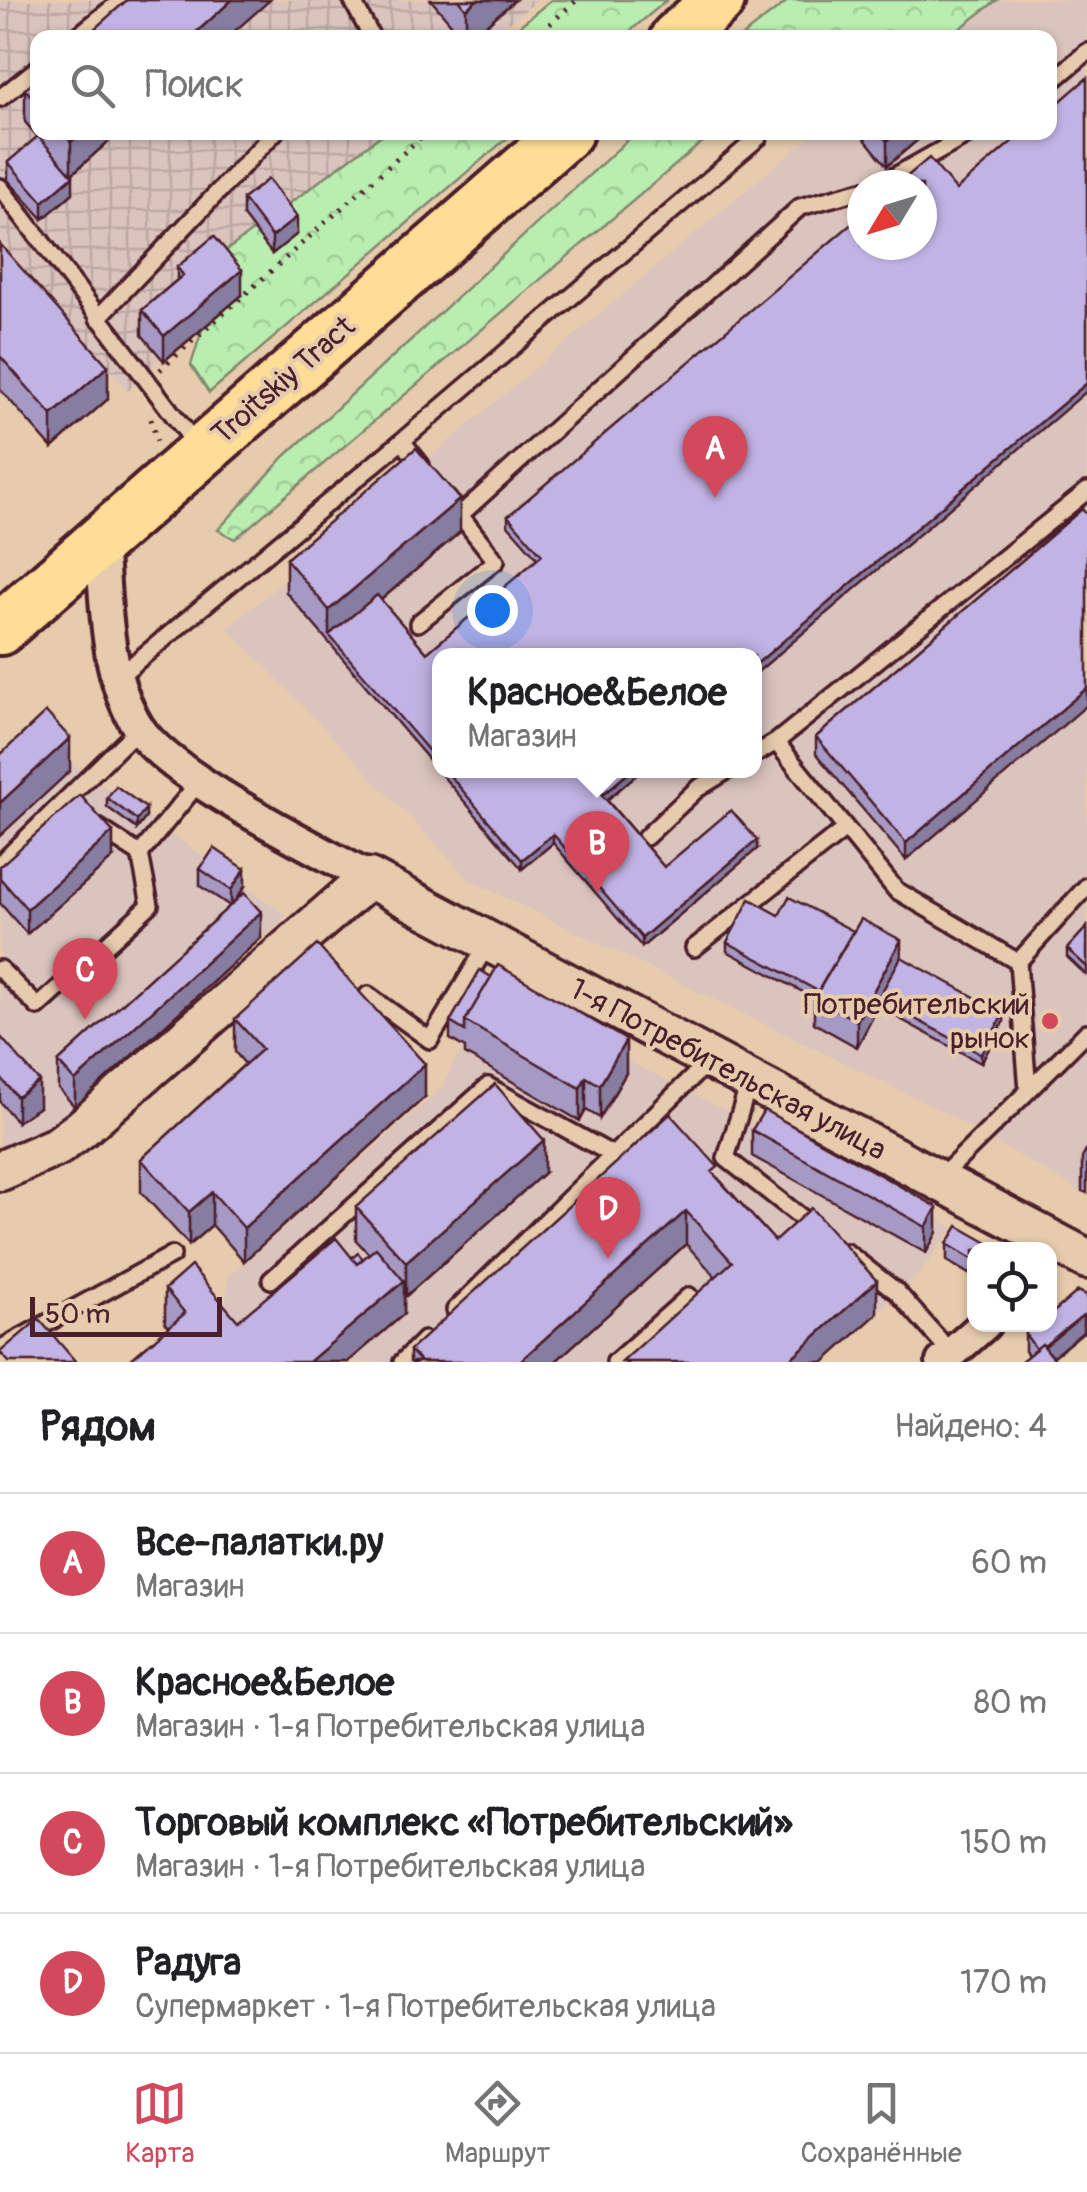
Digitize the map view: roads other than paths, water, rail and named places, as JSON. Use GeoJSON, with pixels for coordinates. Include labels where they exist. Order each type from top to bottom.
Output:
{"type":"FeatureCollection","features":[{"type":"Feature","properties":{"kind":"main road"},"geometry":{"type":"LineString","coordinates":[[685,30],[720,0]]}},
{"type":"Feature","properties":{"kind":"main road","name":"Troitskiy Tract"},"geometry":{"type":"LineString","coordinates":[[0,628],[100,540],[179,448],[557,140]]}},
{"type":"Feature","properties":{"kind":"street","name":"1-я Потребительская улица"},"geometry":{"type":"LineString","coordinates":[[100,540],[118,678],[138,729],[199,782],[369,878],[936,1182],[1069,1260]]}},
{"type":"Feature","properties":{"kind":"street"},"geometry":{"type":"LineString","coordinates":[[3,1168],[58,1146],[82,1128],[369,878]]}},
{"type":"Feature","properties":{"kind":"street"},"geometry":{"type":"LineString","coordinates":[[947,1358],[977,1332]]}},
{"type":"Feature","properties":{"kind":"lane"},"geometry":{"type":"LineString","coordinates":[[85,30],[122,0]]}},
{"type":"Feature","properties":{"kind":"lane"},"geometry":{"type":"LineString","coordinates":[[352,0],[368,30]]}},
{"type":"Feature","properties":{"kind":"lane"},"geometry":{"type":"LineString","coordinates":[[1057,77],[1087,52]]}},
{"type":"Feature","properties":{"kind":"lane"},"geometry":{"type":"LineString","coordinates":[[0,98],[30,74]]}},
{"type":"Feature","properties":{"kind":"lane"},"geometry":{"type":"LineString","coordinates":[[98,318],[268,140]]}},
{"type":"Feature","properties":{"kind":"lane"},"geometry":{"type":"LineString","coordinates":[[118,678],[755,140]]}},
{"type":"Feature","properties":{"kind":"lane"},"geometry":{"type":"LineString","coordinates":[[906,170],[959,140]]}},
{"type":"Feature","properties":{"kind":"lane"},"geometry":{"type":"LineString","coordinates":[[0,187],[149,380],[179,448]]}},
{"type":"Feature","properties":{"kind":"lane"},"geometry":{"type":"LineString","coordinates":[[460,515],[800,207],[847,194]]}},
{"type":"Feature","properties":{"kind":"lane"},"geometry":{"type":"LineString","coordinates":[[402,441],[496,560],[418,624]]}},
{"type":"Feature","properties":{"kind":"lane"},"geometry":{"type":"LineString","coordinates":[[762,750],[1087,491]]}},
{"type":"Feature","properties":{"kind":"lane"},"geometry":{"type":"LineString","coordinates":[[0,864],[138,729]]}},
{"type":"Feature","properties":{"kind":"lane"},"geometry":{"type":"LineString","coordinates":[[776,742],[896,890],[1018,962]]}},
{"type":"Feature","properties":{"kind":"lane"},"geometry":{"type":"LineString","coordinates":[[646,837],[715,778]]}},
{"type":"Feature","properties":{"kind":"lane"},"geometry":{"type":"LineString","coordinates":[[140,854],[199,782]]}},
{"type":"Feature","properties":{"kind":"lane"},"geometry":{"type":"LineString","coordinates":[[0,969],[38,1006],[150,905],[140,854],[61,804]]}},
{"type":"Feature","properties":{"kind":"lane"},"geometry":{"type":"LineString","coordinates":[[694,948],[845,829]]}},
{"type":"Feature","properties":{"kind":"lane"},"geometry":{"type":"LineString","coordinates":[[1028,1091],[1018,962],[1087,886]]}},
{"type":"Feature","properties":{"kind":"lane"},"geometry":{"type":"LineString","coordinates":[[368,995],[430,1040],[489,942]]}},
{"type":"Feature","properties":{"kind":"lane"},"geometry":{"type":"LineString","coordinates":[[936,1182],[1087,1032]]}},
{"type":"Feature","properties":{"kind":"lane"},"geometry":{"type":"LineString","coordinates":[[402,1362],[711,1059]]}},
{"type":"Feature","properties":{"kind":"lane"},"geometry":{"type":"LineString","coordinates":[[750,1080],[726,1158],[897,1292],[947,1358]]}},
{"type":"Feature","properties":{"kind":"lane"},"geometry":{"type":"LineString","coordinates":[[271,1280],[488,1086],[613,1156]]}},
{"type":"Feature","properties":{"kind":"lane"},"geometry":{"type":"LineString","coordinates":[[2,1348],[172,1255]]}},
{"type":"Feature","properties":{"kind":"lane"},"geometry":{"type":"LineString","coordinates":[[615,1362],[688,1296]]}},
{"type":"Feature","properties":{"kind":"place","name":"Все-палатки.ру"},"geometry":{"type":"Point","coordinates":[715,498]}},
{"type":"Feature","properties":{"kind":"place","name":"Красное&Белое"},"geometry":{"type":"Point","coordinates":[597,893]}},
{"type":"Feature","properties":{"kind":"place","name":"Торговый комплекс «Потребительский»"},"geometry":{"type":"Point","coordinates":[85,1020]}},
{"type":"Feature","properties":{"kind":"place","name":"Потребительский рынок"},"geometry":{"type":"Point","coordinates":[1050,1021]}},
{"type":"Feature","properties":{"kind":"place","name":"Радуга"},"geometry":{"type":"Point","coordinates":[608,1259]}}]}
